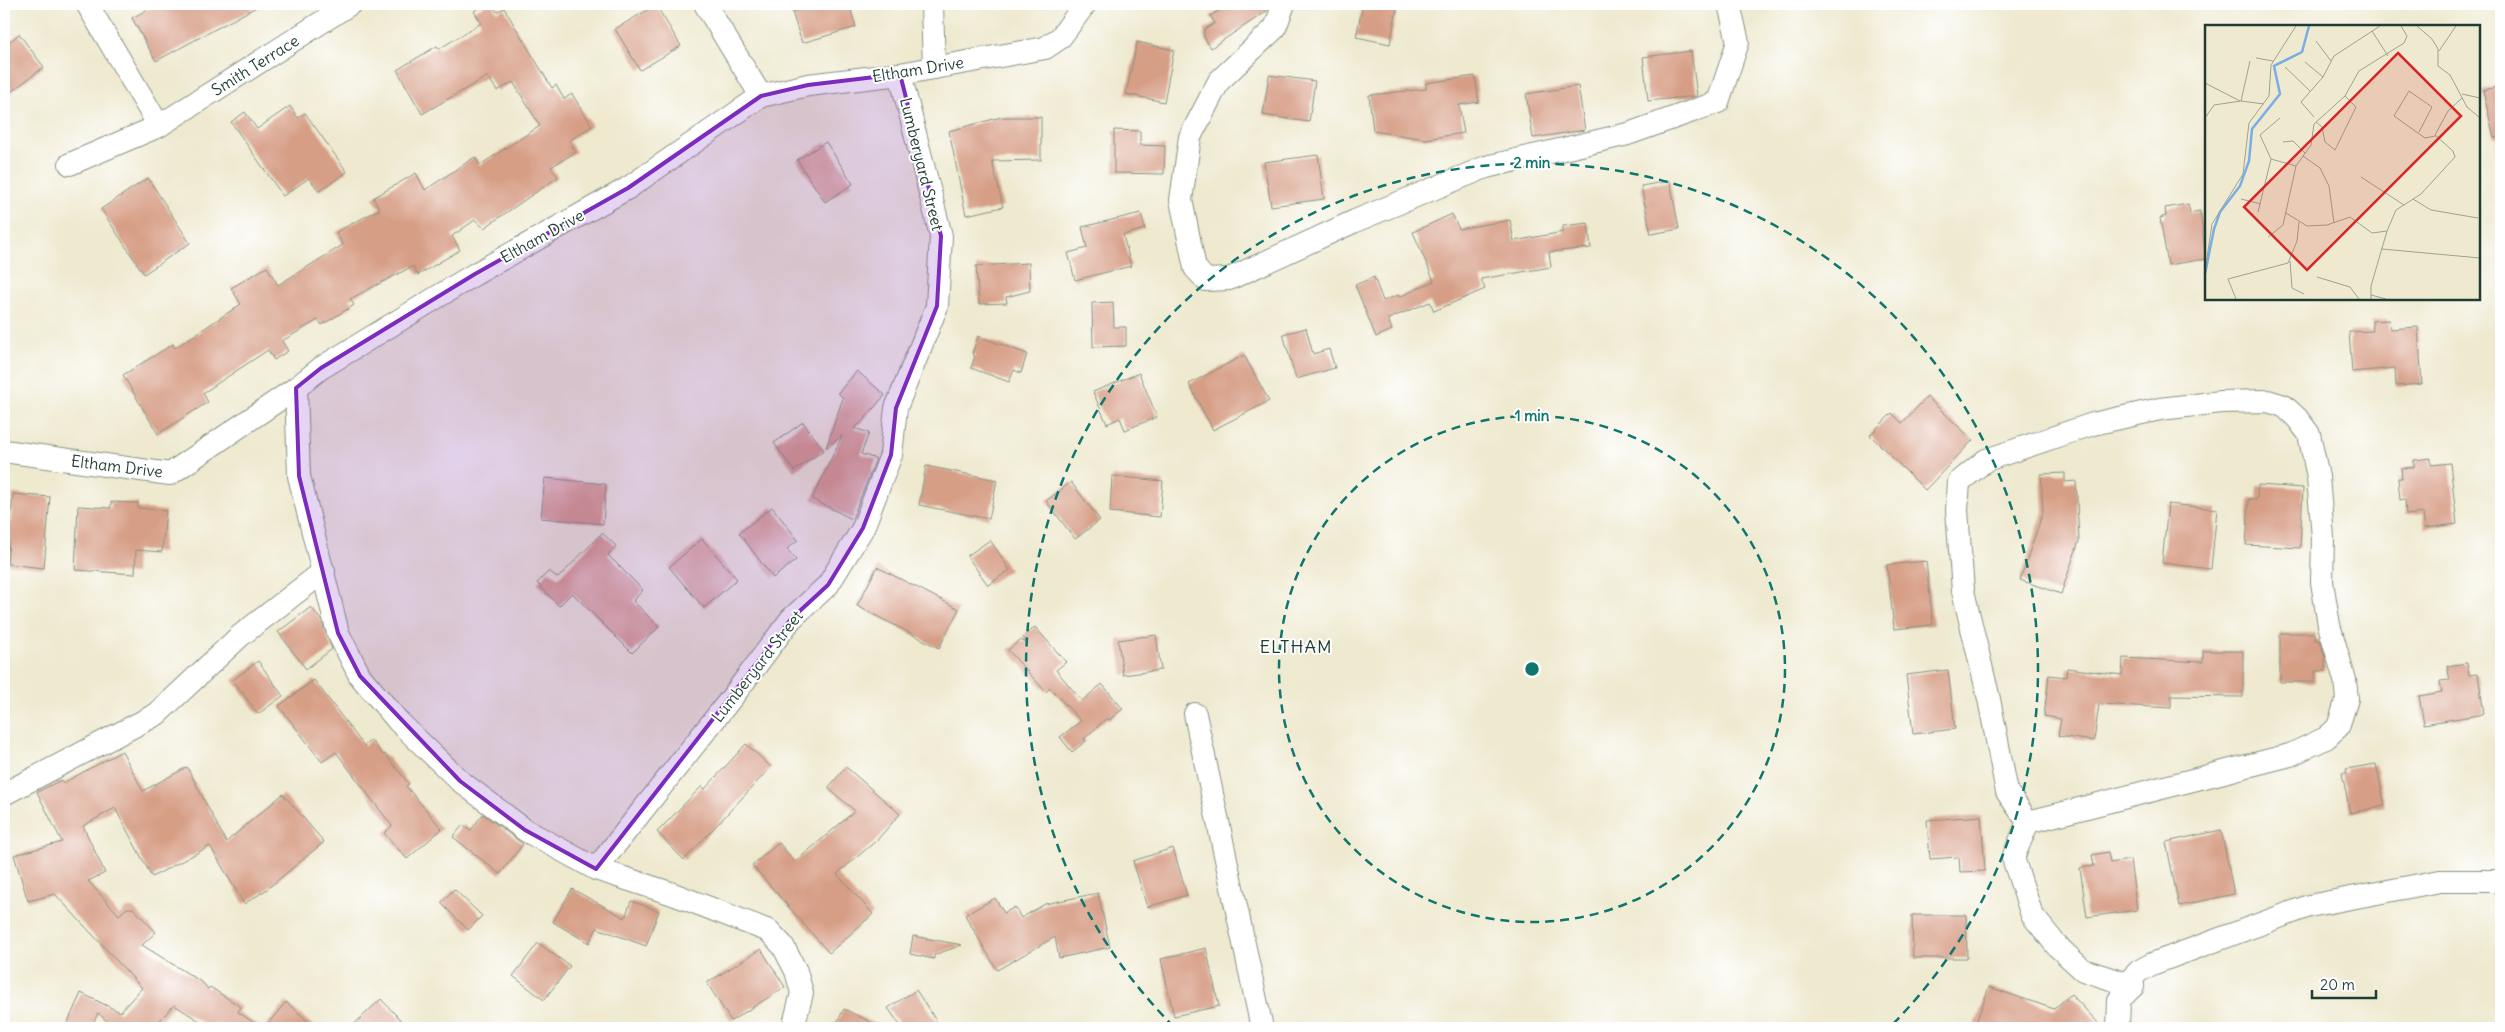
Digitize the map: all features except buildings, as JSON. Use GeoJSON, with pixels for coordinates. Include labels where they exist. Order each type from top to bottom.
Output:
{"type":"FeatureCollection","features":[{"type":"Feature","properties":{"kind":"street"},"geometry":{"type":"LineString","coordinates":[[87,4],[159,126]]}},
{"type":"Feature","properties":{"kind":"street","name":"Smith Terrace"},"geometry":{"type":"LineString","coordinates":[[70,164],[159,126],[350,4]]}},
{"type":"Feature","properties":{"kind":"street"},"geometry":{"type":"LineString","coordinates":[[705,4],[761,96]]}},
{"type":"Feature","properties":{"kind":"street"},"geometry":{"type":"LineString","coordinates":[[932,4],[934,68]]}},
{"type":"Feature","properties":{"kind":"street","name":"Eltham Drive"},"geometry":{"type":"LineString","coordinates":[[4,451],[170,474],[296,388],[321,368],[475,274],[628,188],[761,96],[808,85],[900,74],[1045,48],[1060,38],[1084,4]]}},
{"type":"Feature","properties":{"kind":"street"},"geometry":{"type":"LineString","coordinates":[[1284,4],[1275,28],[1219,81],[1190,137],[1181,200],[1195,268],[1206,280],[1229,279],[1355,221],[1486,167],[1628,134],[1718,102],[1738,42],[1729,4]]}},
{"type":"Feature","properties":{"kind":"street","name":"Lumberyard Street"},"geometry":{"type":"LineString","coordinates":[[596,869],[733,696],[791,619],[828,585],[863,528],[890,455],[896,408],[938,306],[941,236],[900,74]]}},
{"type":"Feature","properties":{"kind":"street"},"geometry":{"type":"LineString","coordinates":[[296,388],[299,476],[338,633],[360,676],[398,721],[460,781],[525,830],[596,869],[673,894],[769,931],[783,946],[796,971],[802,993],[793,1028]]}},
{"type":"Feature","properties":{"kind":"street"},"geometry":{"type":"LineString","coordinates":[[2268,401],[2284,406],[2297,418],[2309,434],[2318,476],[2324,538],[2322,582],[2329,625],[2345,680],[2346,699],[2338,727],[2326,738],[2290,755],[2028,822],[2006,792],[1989,699],[1963,591],[1957,510],[1959,482],[1986,460],[2093,424],[2160,409],[2221,402],[2268,401]]}},
{"type":"Feature","properties":{"kind":"street"},"geometry":{"type":"LineString","coordinates":[[4,794],[158,714],[240,636],[324,571]]}},
{"type":"Feature","properties":{"kind":"street"},"geometry":{"type":"LineString","coordinates":[[1195,714],[1262,1028]]}},
{"type":"Feature","properties":{"kind":"street"},"geometry":{"type":"LineString","coordinates":[[2028,822],[2014,858],[2032,915],[2057,946],[2083,970],[2133,986]]}},
{"type":"Feature","properties":{"kind":"street"},"geometry":{"type":"LineString","coordinates":[[2133,986],[2130,980],[2139,971],[2152,964],[2309,906],[2440,882],[2501,881]]}},
{"type":"Feature","properties":{"kind":"street"},"geometry":{"type":"LineString","coordinates":[[2118,1028],[2119,1000],[2133,986]]}},
{"type":"Feature","properties":{"kind":"highlighted area"},"geometry":{"type":"Polygon","coordinates":[[[900,74],[941,236],[937,306],[896,408],[891,455],[863,528],[828,585],[791,619],[596,869],[525,830],[460,781],[360,676],[338,633],[299,476],[296,388],[321,368],[475,274],[628,188],[761,96],[808,85],[900,74]]]}},
{"type":"Feature","properties":{"kind":"district","name":"ELTHAM"},"geometry":{"type":"Point","coordinates":[1296,647]}}]}
